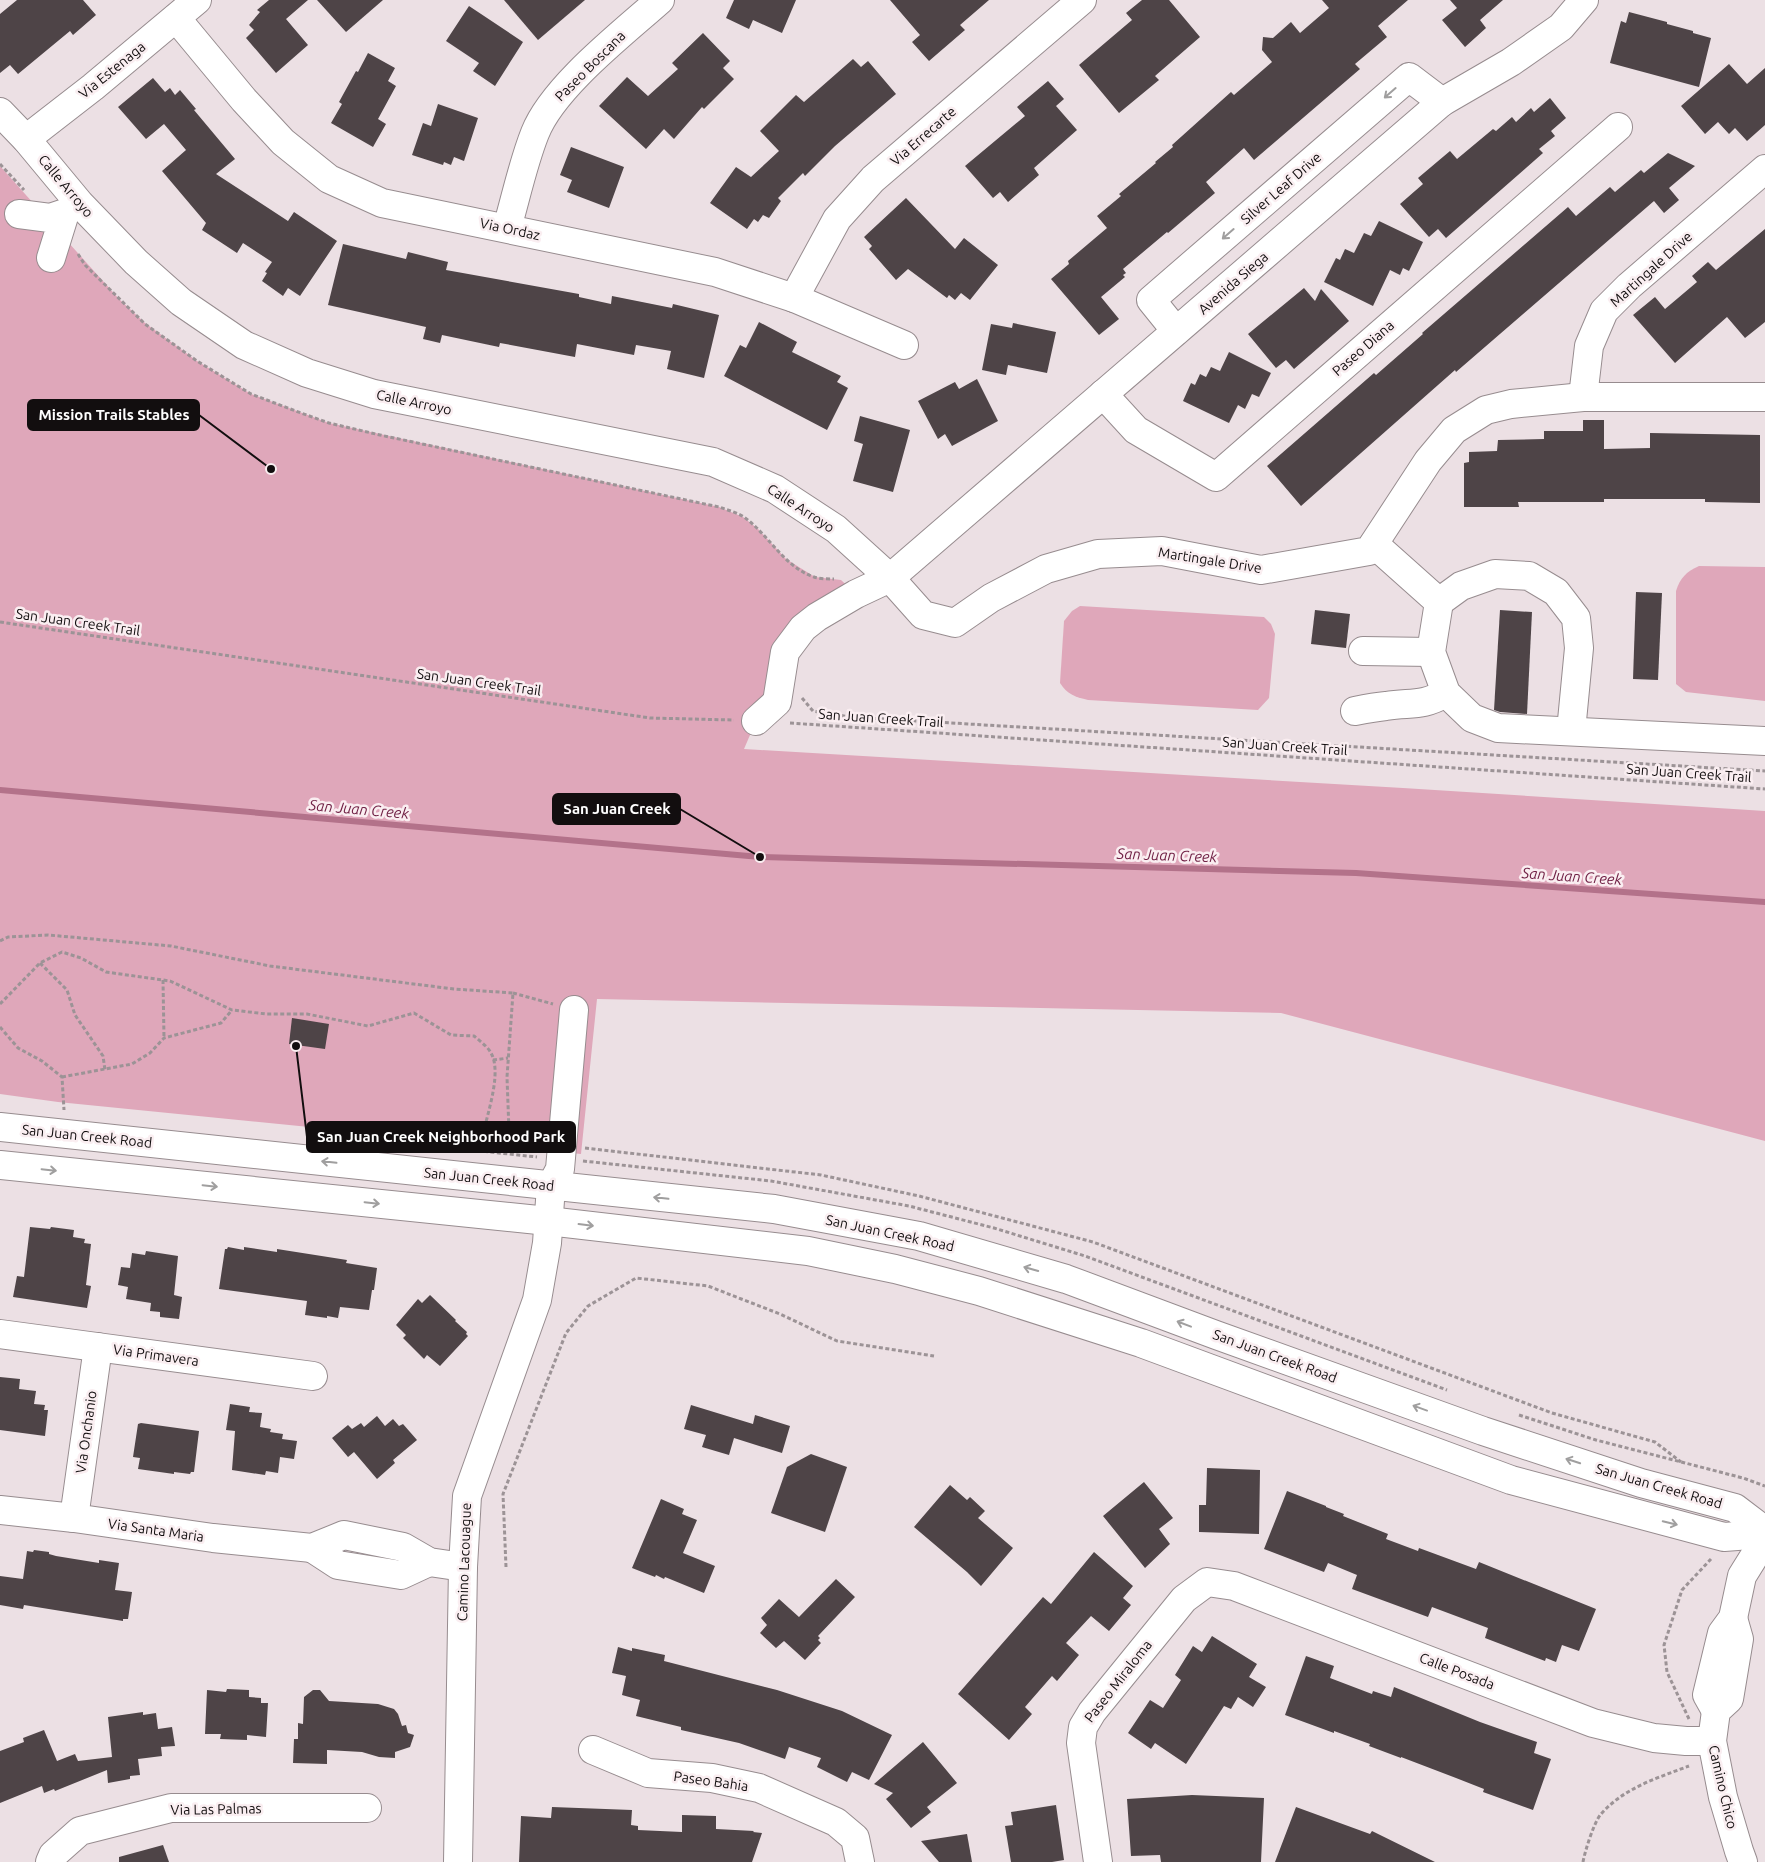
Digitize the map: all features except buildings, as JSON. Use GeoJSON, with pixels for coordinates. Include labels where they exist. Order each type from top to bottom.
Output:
{"type":"FeatureCollection","features":[{"type":"Feature","properties":{"kind":"street","name":"Via Estenaga"},"geometry":{"type":"LineString","coordinates":[[26,139],[197,0]]}},
{"type":"Feature","properties":{"kind":"street","name":"Paseo Boscana"},"geometry":{"type":"LineString","coordinates":[[507,228],[535,132],[552,103],[575,77],[660,0]]}},
{"type":"Feature","properties":{"kind":"street","name":"Via Errecarte"},"geometry":{"type":"LineString","coordinates":[[794,298],[837,219],[873,179],[1082,0]]}},
{"type":"Feature","properties":{"kind":"street","name":"Avenida Siega"},"geometry":{"type":"LineString","coordinates":[[756,721],[777,702],[785,652],[803,628],[817,617],[856,594],[890,578],[1442,102],[1511,62],[1561,27],[1584,0]]}},
{"type":"Feature","properties":{"kind":"street","name":"Via Ordaz"},"geometry":{"type":"LineString","coordinates":[[176,18],[244,100],[283,142],[329,179],[382,203],[714,272],[794,298],[904,345]]}},
{"type":"Feature","properties":{"kind":"street","name":"Silver Leaf Drive"},"geometry":{"type":"LineString","coordinates":[[1176,332],[1151,300],[1409,77],[1442,102]]}},
{"type":"Feature","properties":{"kind":"street","name":"Calle Arroyo"},"geometry":{"type":"LineString","coordinates":[[0,112],[26,139],[72,209],[181,302],[244,344],[306,373],[374,394],[713,462],[775,489],[836,529],[890,578]]}},
{"type":"Feature","properties":{"kind":"street","name":"Paseo Diana"},"geometry":{"type":"LineString","coordinates":[[1103,394],[1136,430],[1216,477],[1618,127]]}},
{"type":"Feature","properties":{"kind":"street","name":"Martingale Drive"},"geometry":{"type":"LineString","coordinates":[[1583,397],[1589,346],[1604,311],[1629,286],[1765,169]]}},
{"type":"Feature","properties":{"kind":"street"},"geometry":{"type":"LineString","coordinates":[[20,214],[50,218],[72,209]]}},
{"type":"Feature","properties":{"kind":"street"},"geometry":{"type":"LineString","coordinates":[[51,258],[72,209]]}},
{"type":"Feature","properties":{"kind":"street"},"geometry":{"type":"LineString","coordinates":[[1439,602],[1374,544],[1428,460],[1454,430],[1486,410],[1511,404],[1583,397],[1765,397]]}},
{"type":"Feature","properties":{"kind":"street","name":"Martingale Drive"},"geometry":{"type":"LineString","coordinates":[[890,578],[923,615],[955,622],[991,598],[1046,569],[1098,554],[1162,551],[1261,570],[1369,551],[1374,544]]}},
{"type":"Feature","properties":{"kind":"street"},"geometry":{"type":"LineString","coordinates":[[1571,731],[1579,648],[1576,618],[1556,592],[1529,576],[1495,574],[1461,586],[1439,602],[1431,652],[1446,693],[1472,718],[1498,728],[1765,741]]}},
{"type":"Feature","properties":{"kind":"street"},"geometry":{"type":"LineString","coordinates":[[1363,651],[1431,652]]}},
{"type":"Feature","properties":{"kind":"street"},"geometry":{"type":"LineString","coordinates":[[1354,711],[1387,705],[1430,702],[1446,693]]}},
{"type":"Feature","properties":{"kind":"street","name":"Camino Lacouague"},"geometry":{"type":"LineString","coordinates":[[458,1862],[463,1567],[467,1496],[537,1300],[547,1243],[551,1186],[560,1169],[574,1010]]}},
{"type":"Feature","properties":{"kind":"street","name":"San Juan Creek Road"},"geometry":{"type":"LineString","coordinates":[[0,1127],[774,1209],[929,1239],[1066,1279],[1225,1339],[1548,1452],[1641,1483],[1735,1508],[1765,1532]]}},
{"type":"Feature","properties":{"kind":"street","name":"San Juan Creek Road"},"geometry":{"type":"LineString","coordinates":[[0,1166],[548,1221],[808,1251],[895,1268],[979,1291],[1141,1343],[1511,1480],[1724,1537],[1765,1532]]}},
{"type":"Feature","properties":{"kind":"street","name":"Via Primavera"},"geometry":{"type":"LineString","coordinates":[[0,1334],[313,1376]]}},
{"type":"Feature","properties":{"kind":"street","name":"Via Onchanio"},"geometry":{"type":"LineString","coordinates":[[74,1518],[98,1347]]}},
{"type":"Feature","properties":{"kind":"street","name":"Via Santa Maria"},"geometry":{"type":"LineString","coordinates":[[0,1510],[74,1518],[213,1538],[312,1548],[338,1565],[401,1575],[428,1562]]}},
{"type":"Feature","properties":{"kind":"street","name":"Via Santa Maria"},"geometry":{"type":"LineString","coordinates":[[312,1548],[344,1534],[403,1547],[428,1562],[463,1567]]}},
{"type":"Feature","properties":{"kind":"street","name":"Camino Chico"},"geometry":{"type":"LineString","coordinates":[[1744,1862],[1738,1851],[1723,1798],[1712,1741],[1716,1711],[1707,1695],[1724,1667],[1722,1633],[1733,1618],[1742,1576],[1765,1539]]}},
{"type":"Feature","properties":{"kind":"street"},"geometry":{"type":"LineString","coordinates":[[367,1570],[373,1541]]}},
{"type":"Feature","properties":{"kind":"street","name":"Calle Posada"},"geometry":{"type":"LineString","coordinates":[[1207,1582],[1234,1586],[1593,1723],[1654,1738],[1712,1741]]}},
{"type":"Feature","properties":{"kind":"street","name":"Paseo Miraloma"},"geometry":{"type":"LineString","coordinates":[[1098,1862],[1081,1743],[1084,1727],[1092,1712],[1184,1599],[1207,1582]]}},
{"type":"Feature","properties":{"kind":"street","name":"Paseo Bahia"},"geometry":{"type":"LineString","coordinates":[[594,1750],[648,1773],[712,1778],[759,1788],[836,1822],[855,1838],[860,1862]]}},
{"type":"Feature","properties":{"kind":"street","name":"Via Las Palmas"},"geometry":{"type":"LineString","coordinates":[[50,1862],[53,1856],[80,1831],[171,1808],[367,1808]]}},
{"type":"Feature","properties":{"kind":"path","name":"San Juan Creek Trail"},"geometry":{"type":"LineString","coordinates":[[0,622],[650,718],[756,721],[1765,789]]}},
{"type":"Feature","properties":{"kind":"path","name":"San Juan Creek Trail"},"geometry":{"type":"LineString","coordinates":[[798,691],[804,702],[813,711],[850,717],[1765,771]]}},
{"type":"Feature","properties":{"kind":"path"},"geometry":{"type":"LineString","coordinates":[[0,940],[8,937],[48,935],[171,946],[270,966],[454,989],[513,993],[574,1010]]}},
{"type":"Feature","properties":{"kind":"path"},"geometry":{"type":"LineString","coordinates":[[0,1004],[40,963],[62,952],[81,958],[106,972],[170,981],[232,1010],[266,1014],[307,1014],[368,1026],[414,1013],[451,1035],[474,1036],[491,1052],[496,1067],[488,1120],[481,1139],[480,1151]]}},
{"type":"Feature","properties":{"kind":"path"},"geometry":{"type":"LineString","coordinates":[[40,963],[67,990],[75,1015],[103,1056],[105,1070]]}},
{"type":"Feature","properties":{"kind":"path"},"geometry":{"type":"LineString","coordinates":[[163,980],[164,1038]]}},
{"type":"Feature","properties":{"kind":"path"},"geometry":{"type":"LineString","coordinates":[[513,993],[507,1077],[509,1131],[513,1141],[702,1160],[821,1175],[919,1196],[1092,1242],[1552,1413],[1655,1442],[1681,1462]]}},
{"type":"Feature","properties":{"kind":"path"},"geometry":{"type":"LineString","coordinates":[[0,1026],[18,1048],[42,1062],[62,1077],[132,1064],[150,1053],[164,1038],[221,1023],[232,1010]]}},
{"type":"Feature","properties":{"kind":"path"},"geometry":{"type":"LineString","coordinates":[[493,1060],[508,1058]]}},
{"type":"Feature","properties":{"kind":"path"},"geometry":{"type":"LineString","coordinates":[[62,1077],[64,1110]]}},
{"type":"Feature","properties":{"kind":"path"},"geometry":{"type":"LineString","coordinates":[[506,1567],[504,1494],[566,1333],[588,1306],[636,1278],[708,1286],[780,1314],[837,1341],[934,1356]]}},
{"type":"Feature","properties":{"kind":"path"},"geometry":{"type":"LineString","coordinates":[[1743,1478],[1765,1486]]}},
{"type":"Feature","properties":{"kind":"shaded area"},"geometry":{"type":"Polygon","coordinates":[[[0,166],[119,299],[145,323],[197,361],[251,394],[329,423],[719,507],[743,517],[758,529],[786,559],[815,577],[841,580],[856,594],[803,628],[744,749],[1765,811],[1765,1141],[1281,1013],[597,999],[581,1154],[58,1102],[0,1094],[0,166]]]}},
{"type":"Feature","properties":{"kind":"shaded area"},"geometry":{"type":"Polygon","coordinates":[[[1699,566],[1765,567],[1765,701],[1686,692],[1676,684],[1676,591],[1679,582],[1684,576],[1699,566]]]}},
{"type":"Feature","properties":{"kind":"shaded area"},"geometry":{"type":"Polygon","coordinates":[[[1080,606],[1264,617],[1271,624],[1275,634],[1269,698],[1258,710],[1079,698],[1066,690],[1060,683],[1064,621],[1072,611],[1080,606]]]}},
{"type":"Feature","properties":{"kind":"waterway","name":"San Juan Creek"},"geometry":{"type":"LineString","coordinates":[[0,790],[760,857],[1356,873],[1765,902]]}},
{"type":"Feature","properties":{"kind":"place","name":"Mission Trails Stables"},"geometry":{"type":"Point","coordinates":[271,469]}},
{"type":"Feature","properties":{"kind":"place","name":"San Juan Creek"},"geometry":{"type":"Point","coordinates":[760,857]}},
{"type":"Feature","properties":{"kind":"place","name":"San Juan Creek Neighborhood Park"},"geometry":{"type":"Point","coordinates":[296,1046]}}]}
